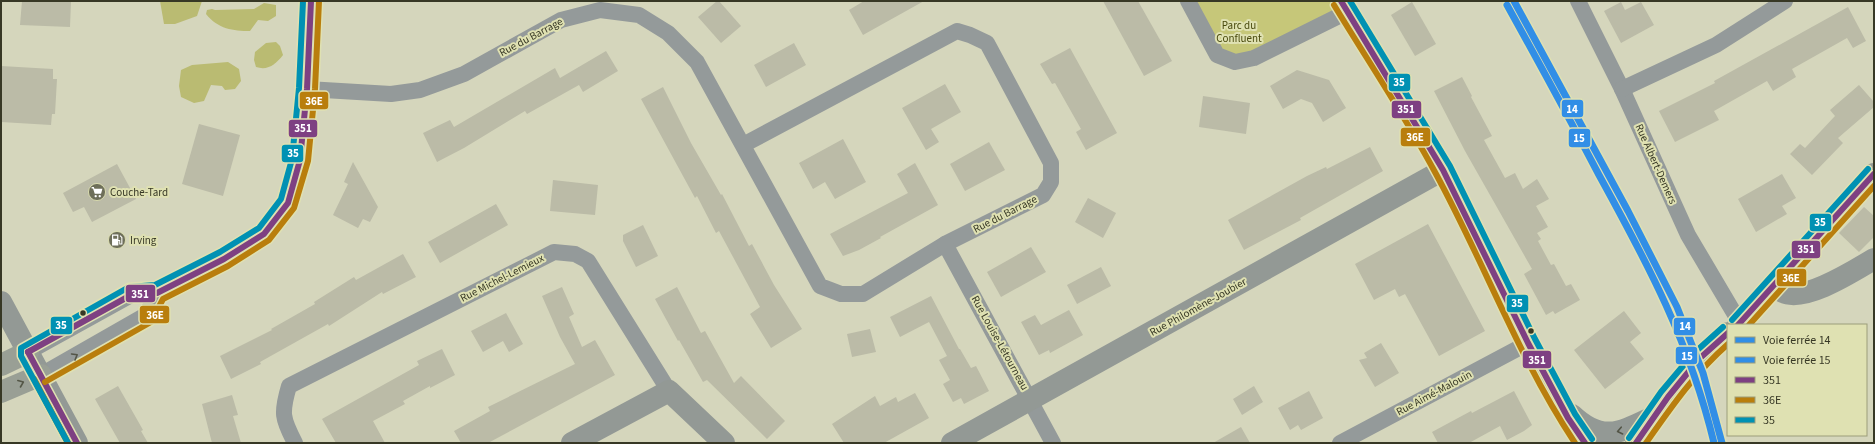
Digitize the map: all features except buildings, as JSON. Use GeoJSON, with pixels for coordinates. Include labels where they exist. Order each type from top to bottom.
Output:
{"type":"FeatureCollection","features":[{"type":"Feature","properties":{"kind":"highway"},"geometry":{"type":"LineString","coordinates":[[1,365],[28,352]]}},
{"type":"Feature","properties":{"kind":"highway"},"geometry":{"type":"LineString","coordinates":[[1,392],[41,375]]}},
{"type":"Feature","properties":{"kind":"main road"},"geometry":{"type":"LineString","coordinates":[[1738,324],[1810,247],[1874,174]]}},
{"type":"Feature","properties":{"kind":"main road"},"geometry":{"type":"LineString","coordinates":[[1636,443],[1699,359],[1727,334]]}},
{"type":"Feature","properties":{"kind":"street"},"geometry":{"type":"LineString","coordinates":[[28,352],[133,294],[157,293],[224,259],[264,234],[288,203],[300,160],[307,89],[311,1]]}},
{"type":"Feature","properties":{"kind":"street"},"geometry":{"type":"LineString","coordinates":[[1188,1],[1217,54],[1235,62],[1254,58],[1344,6],[1443,170],[1528,344],[1559,400],[1586,443]]}},
{"type":"Feature","properties":{"kind":"street","name":"Rue Albert-Demers"},"geometry":{"type":"LineString","coordinates":[[1578,1],[1622,89],[1688,235],[1733,324]]}},
{"type":"Feature","properties":{"kind":"street"},"geometry":{"type":"LineString","coordinates":[[1622,89],[1716,45],[1785,1]]}},
{"type":"Feature","properties":{"kind":"street","name":"Rue du Barrage"},"geometry":{"type":"LineString","coordinates":[[307,89],[391,94],[420,90],[464,74],[561,20],[600,10],[639,14],[668,33],[697,62],[820,286],[841,294],[863,294],[945,244],[1043,195],[1051,182],[1051,163],[987,43],[957,31],[743,145]]}},
{"type":"Feature","properties":{"kind":"street","name":"Rue Philomène-Joubier"},"geometry":{"type":"LineString","coordinates":[[952,443],[1443,170]]}},
{"type":"Feature","properties":{"kind":"street","name":"Rue Louise-Létourneau"},"geometry":{"type":"LineString","coordinates":[[945,244],[1053,443]]}},
{"type":"Feature","properties":{"kind":"street","name":"Rue Michel-Lemieux"},"geometry":{"type":"LineString","coordinates":[[295,443],[288,429],[282,409],[289,386],[554,252],[576,254],[588,261],[669,391],[724,443]]}},
{"type":"Feature","properties":{"kind":"street"},"geometry":{"type":"LineString","coordinates":[[1773,285],[1784,293],[1803,294],[1826,286],[1874,259]]}},
{"type":"Feature","properties":{"kind":"street"},"geometry":{"type":"LineString","coordinates":[[41,375],[146,315],[157,293]]}},
{"type":"Feature","properties":{"kind":"street"},"geometry":{"type":"LineString","coordinates":[[1,302],[77,443]]}},
{"type":"Feature","properties":{"kind":"street","name":"Rue Aimé-Malouin"},"geometry":{"type":"LineString","coordinates":[[1340,443],[1528,344]]}},
{"type":"Feature","properties":{"kind":"street"},"geometry":{"type":"LineString","coordinates":[[572,443],[669,391]]}},
{"type":"Feature","properties":{"kind":"street"},"geometry":{"type":"LineString","coordinates":[[1559,400],[1584,426],[1598,432],[1621,432],[1655,416]]}},
{"type":"Feature","properties":{"kind":"green space"},"geometry":{"type":"Polygon","coordinates":[[[160,1],[202,1],[197,16],[175,24],[164,24],[160,1]]]}},
{"type":"Feature","properties":{"kind":"green space","name":"Parc du Confluent"},"geometry":{"type":"Polygon","coordinates":[[[1188,1],[1341,1],[1347,12],[1254,58],[1217,55],[1188,1]]]}},
{"type":"Feature","properties":{"kind":"green space"},"geometry":{"type":"Polygon","coordinates":[[[264,3],[276,5],[276,16],[268,21],[258,20],[250,31],[232,30],[226,28],[216,23],[206,14],[207,10],[212,9],[254,9],[264,3]]]}},
{"type":"Feature","properties":{"kind":"green space"},"geometry":{"type":"Polygon","coordinates":[[[276,42],[280,46],[283,55],[271,66],[264,68],[256,67],[254,60],[255,52],[266,43],[276,42]]]}},
{"type":"Feature","properties":{"kind":"green space"},"geometry":{"type":"Polygon","coordinates":[[[228,62],[239,69],[241,81],[235,89],[225,90],[222,86],[211,85],[204,101],[194,103],[181,97],[179,86],[181,70],[192,65],[228,62]]]}},
{"type":"Feature","properties":{"kind":"rail line","name":"14"},"geometry":{"type":"LineString","coordinates":[[1514,1],[1628,211],[1677,307],[1703,373],[1722,443]]}},
{"type":"Feature","properties":{"kind":"rail line","name":"15"},"geometry":{"type":"LineString","coordinates":[[1507,5],[1651,273],[1693,371],[1714,443]]}},
{"type":"Feature","properties":{"kind":"transit line","name":"35"},"geometry":{"type":"LineString","coordinates":[[68,443],[21,356],[21,348],[129,287],[155,285],[220,252],[259,228],[281,199],[292,159],[299,88],[303,1]]}},
{"type":"Feature","properties":{"kind":"transit line","name":"351"},"geometry":{"type":"LineString","coordinates":[[28,352],[133,294],[157,293],[224,259],[264,234],[288,203],[300,160],[307,89],[311,1]]}},
{"type":"Feature","properties":{"kind":"transit line","name":"36E"},"geometry":{"type":"LineString","coordinates":[[45,382],[151,322],[163,299],[228,266],[269,240],[294,208],[308,161],[315,89],[319,1]]}},
{"type":"Feature","properties":{"kind":"transit line","name":"351"},"geometry":{"type":"LineString","coordinates":[[1341,1],[1443,170],[1528,343],[1568,418],[1585,443]]}},
{"type":"Feature","properties":{"kind":"transit line","name":"35"},"geometry":{"type":"LineString","coordinates":[[1350,1],[1450,166],[1535,339],[1575,414],[1592,439]]}},
{"type":"Feature","properties":{"kind":"transit line","name":"36E"},"geometry":{"type":"LineString","coordinates":[[1334,5],[1424,152],[1470,241],[1536,378],[1575,443]]}},
{"type":"Feature","properties":{"kind":"transit line","name":"35"},"geometry":{"type":"LineString","coordinates":[[1732,320],[1868,169]]}},
{"type":"Feature","properties":{"kind":"transit line","name":"351"},"geometry":{"type":"LineString","coordinates":[[1739,324],[1874,174]]}},
{"type":"Feature","properties":{"kind":"transit line","name":"36E"},"geometry":{"type":"LineString","coordinates":[[1750,324],[1874,186]]}},
{"type":"Feature","properties":{"kind":"transit line","name":"35"},"geometry":{"type":"LineString","coordinates":[[1629,438],[1661,392],[1693,354],[1723,327]]}},
{"type":"Feature","properties":{"kind":"transit line","name":"351"},"geometry":{"type":"LineString","coordinates":[[1636,443],[1668,397],[1699,359],[1727,334]]}},
{"type":"Feature","properties":{"kind":"transit line","name":"36E"},"geometry":{"type":"LineString","coordinates":[[1646,443],[1674,403],[1704,367],[1727,345]]}},
{"type":"Feature","properties":{"kind":"transit line","name":"351"},"geometry":{"type":"LineString","coordinates":[[28,352],[77,443]]}},
{"type":"Feature","properties":{"kind":"transit line","name":"36E"},"geometry":{"type":"LineString","coordinates":[[34,379],[68,443]]}},
{"type":"Feature","properties":{"kind":"place","name":"Couche-Tard"},"geometry":{"type":"Point","coordinates":[97,192]}},
{"type":"Feature","properties":{"kind":"place","name":"Irving"},"geometry":{"type":"Point","coordinates":[117,240]}}]}
